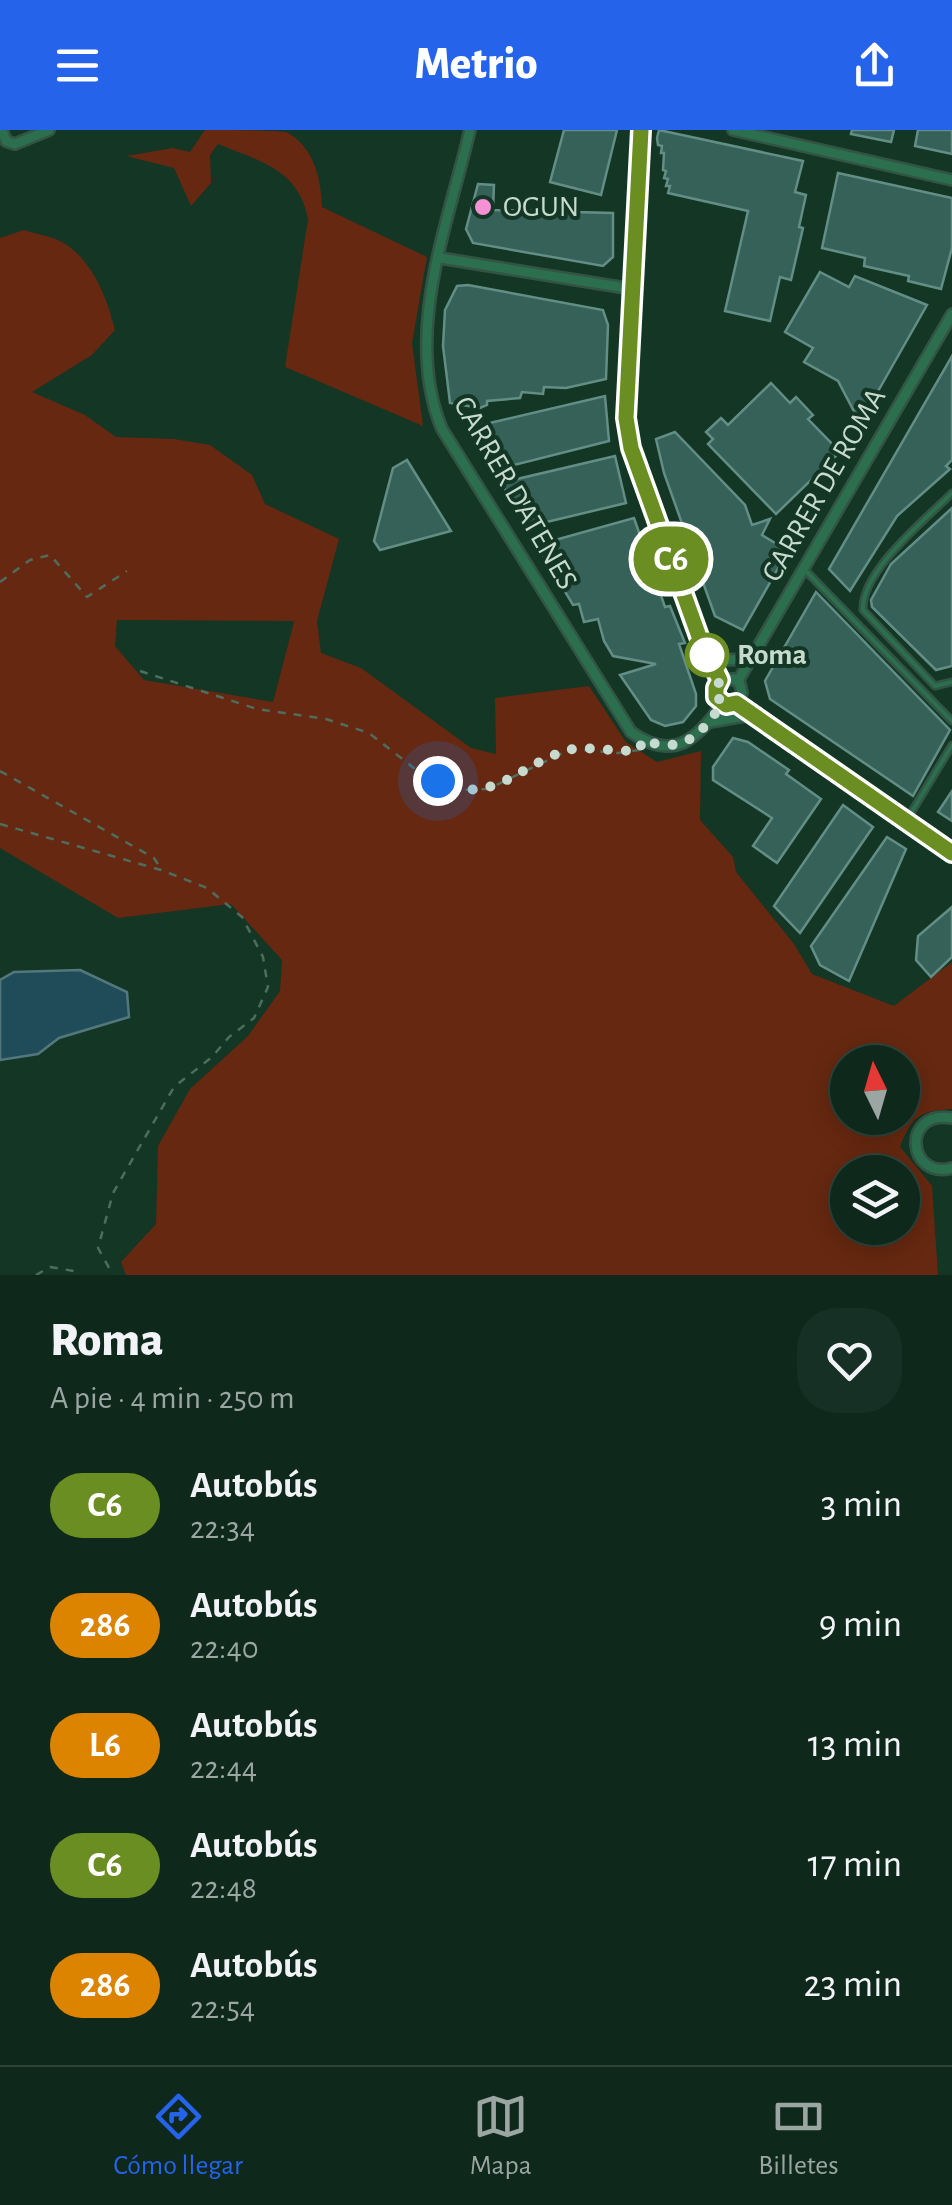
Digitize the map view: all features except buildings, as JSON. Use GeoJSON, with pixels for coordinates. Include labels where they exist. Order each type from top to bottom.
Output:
{"type":"FeatureCollection","features":[{"type":"Feature","properties":{"kind":"street"},"geometry":{"type":"LineString","coordinates":[[2,130],[6,140],[14,144],[49,130]]}},
{"type":"Feature","properties":{"kind":"street","name":"CARRER D'ATENES"},"geometry":{"type":"LineString","coordinates":[[470,130],[431,294],[426,364],[432,404],[442,429],[631,732],[643,740]]}},
{"type":"Feature","properties":{"kind":"street"},"geometry":{"type":"LineString","coordinates":[[733,130],[952,180]]}},
{"type":"Feature","properties":{"kind":"street"},"geometry":{"type":"LineString","coordinates":[[643,132],[626,418],[631,448],[706,655],[720,680]]}},
{"type":"Feature","properties":{"kind":"street"},"geometry":{"type":"LineString","coordinates":[[440,258],[632,289]]}},
{"type":"Feature","properties":{"kind":"street","name":"CARRER DE ROMA"},"geometry":{"type":"LineString","coordinates":[[738,681],[952,314]]}},
{"type":"Feature","properties":{"kind":"street"},"geometry":{"type":"LineString","coordinates":[[706,655],[724,660],[752,658]]}},
{"type":"Feature","properties":{"kind":"street"},"geometry":{"type":"LineString","coordinates":[[720,680],[738,681],[742,693],[736,703]]}},
{"type":"Feature","properties":{"kind":"street"},"geometry":{"type":"LineString","coordinates":[[720,680],[715,692],[722,704]]}},
{"type":"Feature","properties":{"kind":"street"},"geometry":{"type":"LineString","coordinates":[[722,704],[736,703],[952,852]]}},
{"type":"Feature","properties":{"kind":"street"},"geometry":{"type":"LineString","coordinates":[[643,740],[663,748],[685,743],[710,722],[722,704]]}},
{"type":"Feature","properties":{"kind":"street"},"geometry":{"type":"LineString","coordinates":[[710,722],[752,715]]}},
{"type":"Feature","properties":{"kind":"street"},"geometry":{"type":"LineString","coordinates":[[952,1118],[935,1116],[926,1121],[915,1144],[926,1165],[938,1170],[952,1168]]}},
{"type":"Feature","properties":{"kind":"lane"},"geometry":{"type":"LineString","coordinates":[[952,493],[888,556],[862,599],[863,610],[935,686],[952,682]]}},
{"type":"Feature","properties":{"kind":"lane"},"geometry":{"type":"LineString","coordinates":[[804,569],[952,721]]}},
{"type":"Feature","properties":{"kind":"lane"},"geometry":{"type":"LineString","coordinates":[[906,820],[952,745]]}},
{"type":"Feature","properties":{"kind":"path"},"geometry":{"type":"LineString","coordinates":[[0,582],[30,560],[50,555],[87,597],[127,571]]}},
{"type":"Feature","properties":{"kind":"path"},"geometry":{"type":"LineString","coordinates":[[140,671],[258,708],[326,720],[368,733],[419,772],[457,790],[488,789],[571,748],[618,753],[639,750],[643,740]]}},
{"type":"Feature","properties":{"kind":"path"},"geometry":{"type":"LineString","coordinates":[[0,771],[154,858],[162,870]]}},
{"type":"Feature","properties":{"kind":"path"},"geometry":{"type":"LineString","coordinates":[[0,824],[162,870],[206,888],[242,917],[264,958],[268,987],[254,1018],[228,1036],[212,1056],[174,1086],[112,1192],[98,1248],[113,1275]]}},
{"type":"Feature","properties":{"kind":"path"},"geometry":{"type":"LineString","coordinates":[[36,1275],[50,1267],[74,1271],[76,1275]]}},
{"type":"Feature","properties":{"kind":"shaded area"},"geometry":{"type":"Polygon","coordinates":[[[205,130],[286,132],[303,146],[314,164],[322,207],[427,257],[412,343],[423,426],[285,367],[308,219],[303,202],[287,178],[263,162],[218,144],[210,155],[211,183],[191,206],[174,168],[126,156],[173,148],[190,152],[205,130]]]}},
{"type":"Feature","properties":{"kind":"shaded area"},"geometry":{"type":"Polygon","coordinates":[[[24,230],[58,240],[82,259],[97,281],[115,330],[92,355],[32,392],[85,415],[116,437],[210,445],[252,475],[265,504],[339,539],[317,621],[321,653],[361,668],[471,748],[496,754],[495,698],[589,686],[626,742],[657,762],[701,751],[700,820],[733,857],[736,872],[794,944],[812,974],[894,1006],[952,962],[952,1109],[920,1116],[920,1045],[830,1045],[830,1135],[906,1135],[900,1147],[907,1155],[830,1155],[830,1245],[920,1245],[920,1171],[932,1186],[938,1275],[126,1275],[121,1262],[156,1224],[158,1146],[190,1089],[248,1036],[280,991],[282,960],[231,904],[118,918],[0,848],[0,238],[24,230]],[[117,620],[115,646],[144,680],[273,702],[293,621],[117,620]]]}},
{"type":"Feature","properties":{"kind":"water"},"geometry":{"type":"Polygon","coordinates":[[[80,970],[127,992],[129,1017],[59,1038],[38,1054],[0,1060],[0,980],[14,972],[80,970]]]}},
{"type":"Feature","properties":{"kind":"bus line","name":"C6"},"geometry":{"type":"LineString","coordinates":[[641,130],[626,418],[631,448],[701,642],[720,680],[716,697],[722,704],[736,703],[952,853]]}},
{"type":"Feature","properties":{"kind":"place","name":"OGUN"},"geometry":{"type":"Point","coordinates":[483,207]}},
{"type":"Feature","properties":{"kind":"place","name":"Roma"},"geometry":{"type":"Point","coordinates":[707,655]}},
{"type":"Feature","properties":{"kind":"route"},"geometry":{"type":"LineString","coordinates":[[438,781],[457,790],[488,789],[571,748],[618,753],[639,750],[643,740],[663,748],[685,743],[710,722],[722,704],[715,692],[720,680],[707,655]]}}]}
